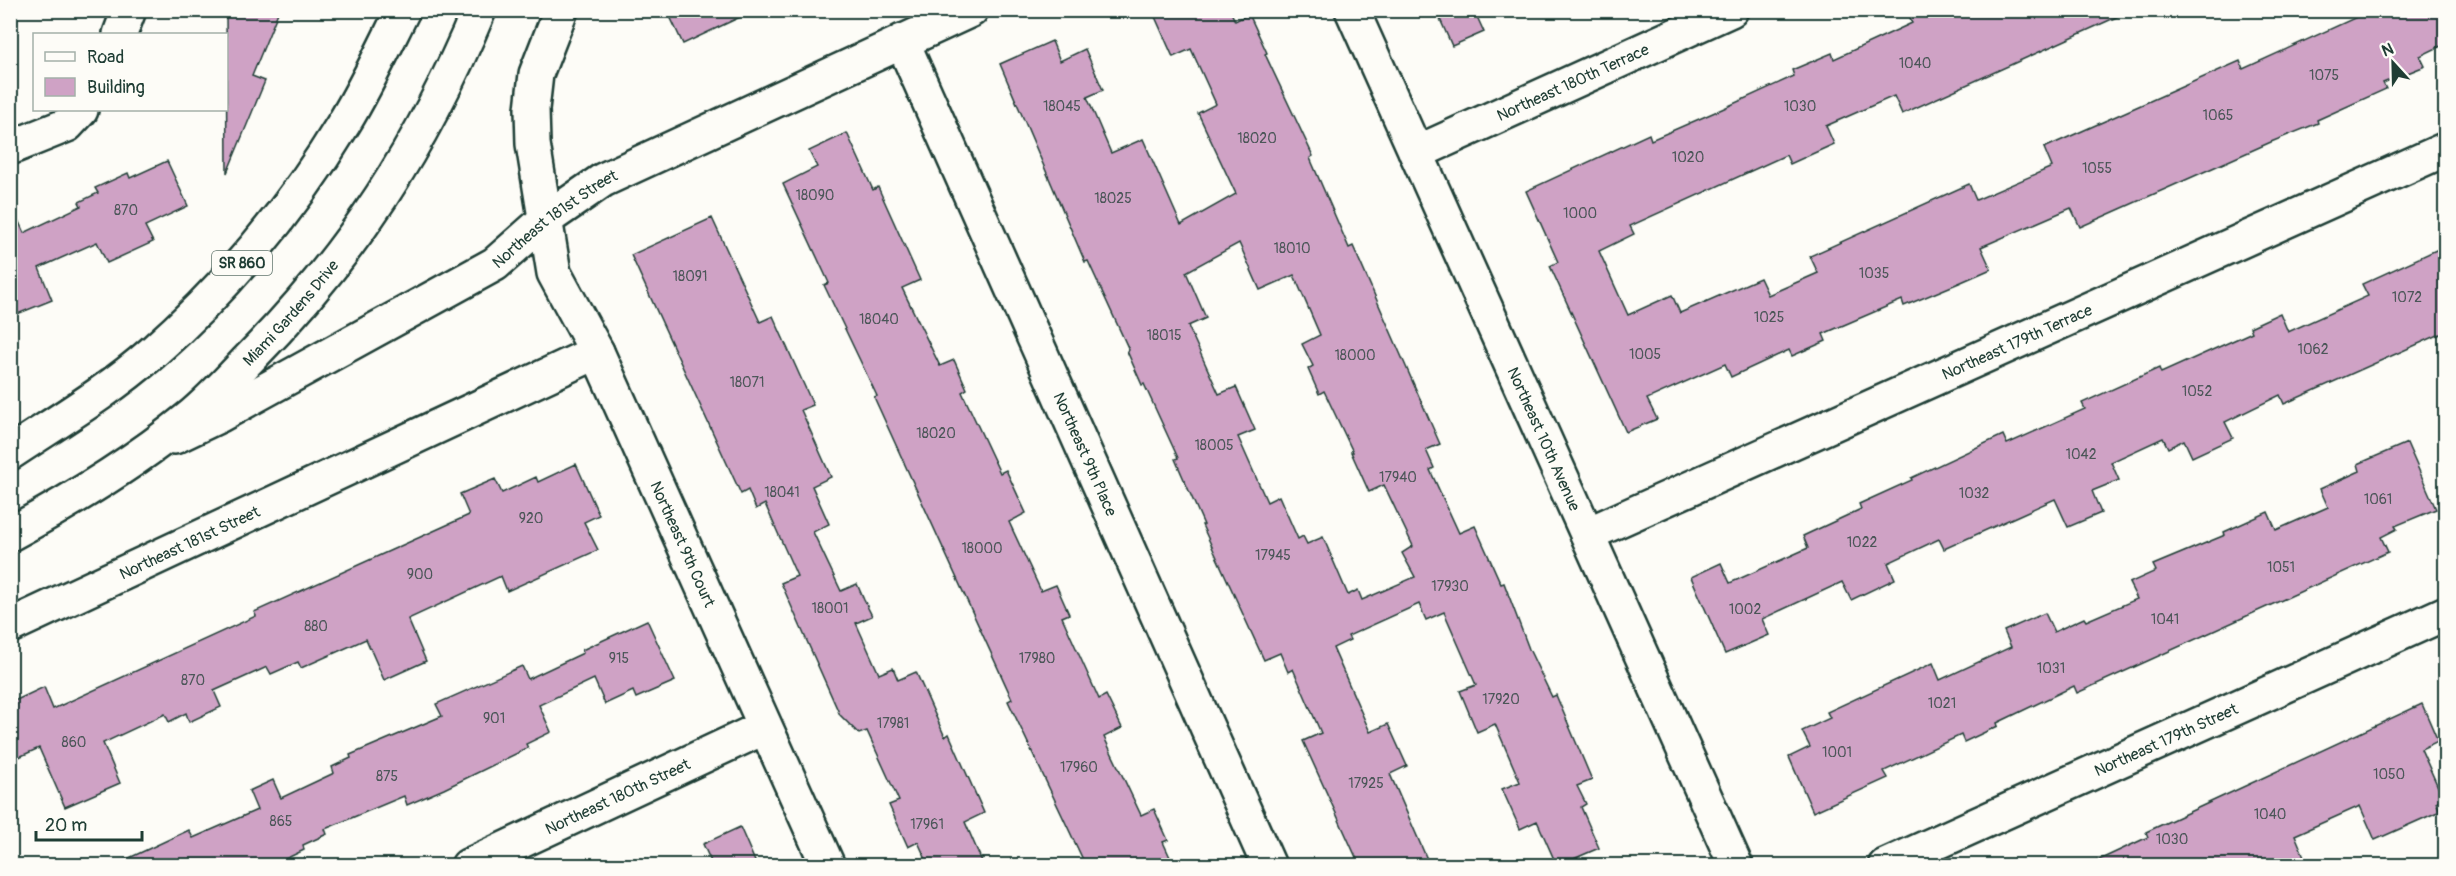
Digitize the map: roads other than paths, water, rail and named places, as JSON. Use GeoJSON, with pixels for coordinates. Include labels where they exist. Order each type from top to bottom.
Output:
{"type":"FeatureCollection","features":[{"type":"Feature","properties":{"kind":"street"},"geometry":{"type":"LineString","coordinates":[[120,33],[129,10]]}},
{"type":"Feature","properties":{"kind":"street","name":"SR 860"},"geometry":{"type":"LineString","coordinates":[[10,453],[106,388],[151,354],[241,264],[284,213],[317,166],[345,121],[403,10]]}},
{"type":"Feature","properties":{"kind":"street","name":"Northeast 9th Court"},"geometry":{"type":"LineString","coordinates":[[561,10],[536,74],[532,108],[533,144],[554,273],[597,352],[828,866]]}},
{"type":"Feature","properties":{"kind":"street","name":"Northeast 181st Street"},"geometry":{"type":"LineString","coordinates":[[148,449],[220,415],[495,264],[545,220],[603,180],[971,10]]}},
{"type":"Feature","properties":{"kind":"street","name":"Northeast 10th Avenue"},"geometry":{"type":"LineString","coordinates":[[1352,10],[1736,866]]}},
{"type":"Feature","properties":{"kind":"street","name":"Northeast 180th Terrace"},"geometry":{"type":"LineString","coordinates":[[1416,153],[1731,10]]}},
{"type":"Feature","properties":{"kind":"street","name":"Miami Gardens Drive"},"geometry":{"type":"LineString","coordinates":[[10,534],[98,484],[148,449],[191,416],[280,327],[346,250],[385,194],[449,79],[478,12]]}},
{"type":"Feature","properties":{"kind":"street","name":"Northeast 9th Place"},"geometry":{"type":"LineString","coordinates":[[902,41],[1269,866]]}},
{"type":"Feature","properties":{"kind":"street"},"geometry":{"type":"LineString","coordinates":[[10,148],[67,125],[80,111]]}},
{"type":"Feature","properties":{"kind":"street","name":"Northeast 179th Terrace"},"geometry":{"type":"LineString","coordinates":[[1588,534],[2445,149]]}},
{"type":"Feature","properties":{"kind":"street","name":"Northeast 181st Street"},"geometry":{"type":"LineString","coordinates":[[10,626],[597,352]]}},
{"type":"Feature","properties":{"kind":"street","name":"Northeast 179th Street"},"geometry":{"type":"LineString","coordinates":[[1885,866],[2445,613]]}},
{"type":"Feature","properties":{"kind":"street","name":"Northeast 180th Street"},"geometry":{"type":"LineString","coordinates":[[468,866],[765,727]]}}]}
